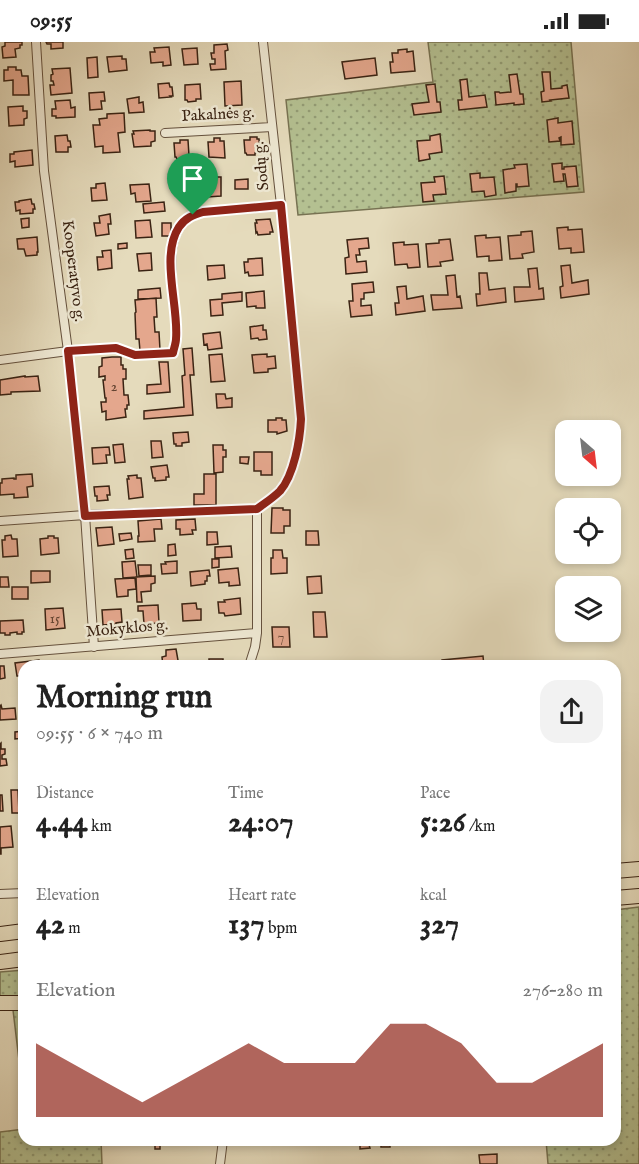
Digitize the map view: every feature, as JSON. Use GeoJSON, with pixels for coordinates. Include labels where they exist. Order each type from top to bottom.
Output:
{"type":"FeatureCollection","features":[{"type":"Feature","properties":{"kind":"highway"},"geometry":{"type":"LineString","coordinates":[[621,870],[639,869]]}},
{"type":"Feature","properties":{"kind":"highway"},"geometry":{"type":"LineString","coordinates":[[621,898],[639,896]]}},
{"type":"Feature","properties":{"kind":"highway"},"geometry":{"type":"LineString","coordinates":[[0,934],[18,932]]}},
{"type":"Feature","properties":{"kind":"highway"},"geometry":{"type":"LineString","coordinates":[[0,962],[18,960]]}},
{"type":"Feature","properties":{"kind":"highway"},"geometry":{"type":"LineString","coordinates":[[0,1003],[18,1003]]}},
{"type":"Feature","properties":{"kind":"street","name":"Kooperatyvo g."},"geometry":{"type":"LineString","coordinates":[[36,42],[44,171],[68,351],[85,516],[94,647]]}},
{"type":"Feature","properties":{"kind":"street","name":"Sodų g."},"geometry":{"type":"LineString","coordinates":[[257,509],[281,489],[288,477],[300,434],[301,419],[263,42]]}},
{"type":"Feature","properties":{"kind":"street","name":"Pakalnės g."},"geometry":{"type":"LineString","coordinates":[[165,133],[272,127]]}},
{"type":"Feature","properties":{"kind":"street"},"geometry":{"type":"LineString","coordinates":[[0,360],[68,351],[116,348],[135,355],[173,353],[176,339],[171,256],[180,226],[193,215],[203,212],[281,205]]}},
{"type":"Feature","properties":{"kind":"street"},"geometry":{"type":"LineString","coordinates":[[0,520],[257,509],[257,633],[251,660]]}},
{"type":"Feature","properties":{"kind":"street","name":"Mokyklos g."},"geometry":{"type":"LineString","coordinates":[[0,654],[257,633]]}},
{"type":"Feature","properties":{"kind":"street"},"geometry":{"type":"LineString","coordinates":[[0,894],[18,893]]}},
{"type":"Feature","properties":{"kind":"street"},"geometry":{"type":"LineString","coordinates":[[220,1164],[222,1146]]}},
{"type":"Feature","properties":{"kind":"green space"},"geometry":{"type":"Polygon","coordinates":[[[428,42],[571,42],[584,192],[298,215],[286,100],[433,82],[428,42]]]}},
{"type":"Feature","properties":{"kind":"green space"},"geometry":{"type":"Polygon","coordinates":[[[639,907],[639,1164],[548,1164],[546,1146],[621,1146],[621,909],[639,907]]]}},
{"type":"Feature","properties":{"kind":"green space"},"geometry":{"type":"Polygon","coordinates":[[[18,970],[18,997],[0,997],[0,972],[18,970]]]}},
{"type":"Feature","properties":{"kind":"green space"},"geometry":{"type":"Polygon","coordinates":[[[13,1010],[18,1010],[18,1052],[13,1010]]]}},
{"type":"Feature","properties":{"kind":"green space"},"geometry":{"type":"Polygon","coordinates":[[[18,1130],[18,1146],[101,1146],[102,1164],[0,1164],[0,1132],[18,1130]]]}},
{"type":"Feature","properties":{"kind":"building"},"geometry":{"type":"Polygon","coordinates":[[[5,42],[22,42],[20,48],[15,49],[16,57],[3,58],[2,47],[5,46],[5,42]]]}},
{"type":"Feature","properties":{"kind":"building"},"geometry":{"type":"Polygon","coordinates":[[[46,42],[63,42],[63,48],[51,49],[51,44],[46,42]]]}},
{"type":"Feature","properties":{"kind":"building"},"geometry":{"type":"Polygon","coordinates":[[[227,44],[226,69],[211,70],[210,64],[215,64],[211,53],[214,53],[214,45],[227,44]]]}},
{"type":"Feature","properties":{"kind":"building"},"geometry":{"type":"Polygon","coordinates":[[[169,47],[171,65],[163,66],[163,62],[151,63],[150,52],[155,52],[154,48],[169,47]]]}},
{"type":"Feature","properties":{"kind":"building"},"geometry":{"type":"Polygon","coordinates":[[[197,48],[198,64],[184,65],[182,49],[197,48]]]}},
{"type":"Feature","properties":{"kind":"building"},"geometry":{"type":"Polygon","coordinates":[[[407,49],[407,52],[413,51],[415,71],[391,73],[392,53],[407,49]]]}},
{"type":"Feature","properties":{"kind":"building"},"geometry":{"type":"Polygon","coordinates":[[[122,56],[122,59],[126,59],[127,70],[109,72],[107,57],[122,56]]]}},
{"type":"Feature","properties":{"kind":"building"},"geometry":{"type":"Polygon","coordinates":[[[97,57],[98,77],[88,78],[87,58],[97,57]]]}},
{"type":"Feature","properties":{"kind":"building"},"geometry":{"type":"Polygon","coordinates":[[[375,58],[377,75],[345,79],[342,62],[375,58]]]}},
{"type":"Feature","properties":{"kind":"building"},"geometry":{"type":"Polygon","coordinates":[[[8,67],[16,67],[16,70],[21,70],[22,76],[28,76],[29,95],[13,95],[13,80],[4,81],[4,70],[8,70],[8,67]]]}},
{"type":"Feature","properties":{"kind":"building"},"geometry":{"type":"Polygon","coordinates":[[[70,68],[72,93],[51,95],[50,85],[54,85],[51,81],[52,69],[70,68]]]}},
{"type":"Feature","properties":{"kind":"building"},"geometry":{"type":"Polygon","coordinates":[[[542,72],[550,72],[551,89],[567,85],[569,98],[542,102],[541,92],[544,91],[542,72]]]}},
{"type":"Feature","properties":{"kind":"building"},"geometry":{"type":"Polygon","coordinates":[[[517,74],[524,104],[496,105],[495,92],[511,92],[509,75],[517,74]]]}},
{"type":"Feature","properties":{"kind":"building"},"geometry":{"type":"Polygon","coordinates":[[[467,79],[469,97],[485,95],[487,107],[459,110],[458,100],[462,100],[460,80],[467,79]]]}},
{"type":"Feature","properties":{"kind":"building"},"geometry":{"type":"Polygon","coordinates":[[[241,81],[242,105],[225,106],[224,82],[241,81]]]}},
{"type":"Feature","properties":{"kind":"building"},"geometry":{"type":"Polygon","coordinates":[[[169,83],[173,96],[159,98],[158,84],[169,83]]]}},
{"type":"Feature","properties":{"kind":"building"},"geometry":{"type":"Polygon","coordinates":[[[200,84],[201,99],[188,102],[185,100],[185,85],[200,84]]]}},
{"type":"Feature","properties":{"kind":"building"},"geometry":{"type":"Polygon","coordinates":[[[435,84],[437,102],[440,102],[441,112],[414,115],[412,104],[429,102],[426,85],[435,84]]]}},
{"type":"Feature","properties":{"kind":"building"},"geometry":{"type":"Polygon","coordinates":[[[104,92],[105,101],[101,101],[102,109],[90,110],[89,93],[104,92]]]}},
{"type":"Feature","properties":{"kind":"building"},"geometry":{"type":"Polygon","coordinates":[[[139,97],[139,103],[143,102],[144,112],[129,113],[127,99],[139,97]]]}},
{"type":"Feature","properties":{"kind":"building"},"geometry":{"type":"Polygon","coordinates":[[[70,100],[71,108],[75,107],[75,117],[56,118],[52,116],[52,109],[56,109],[55,101],[70,100]]]}},
{"type":"Feature","properties":{"kind":"building"},"geometry":{"type":"Polygon","coordinates":[[[23,106],[23,111],[27,111],[24,125],[9,126],[8,107],[23,106]]]}},
{"type":"Feature","properties":{"kind":"building"},"geometry":{"type":"Polygon","coordinates":[[[124,113],[125,132],[118,133],[120,152],[103,153],[103,146],[95,147],[93,125],[100,125],[99,119],[107,118],[107,114],[124,113]]]}},
{"type":"Feature","properties":{"kind":"building"},"geometry":{"type":"Polygon","coordinates":[[[558,118],[558,123],[572,121],[574,144],[561,145],[561,137],[560,141],[549,142],[547,120],[558,118]]]}},
{"type":"Feature","properties":{"kind":"building"},"geometry":{"type":"Polygon","coordinates":[[[133,131],[155,131],[155,141],[151,142],[151,146],[134,147],[133,131]]]}},
{"type":"Feature","properties":{"kind":"building"},"geometry":{"type":"Polygon","coordinates":[[[440,134],[442,152],[429,154],[430,159],[419,161],[417,141],[430,140],[430,136],[440,134]]]}},
{"type":"Feature","properties":{"kind":"building"},"geometry":{"type":"Polygon","coordinates":[[[67,135],[71,147],[68,147],[68,152],[56,152],[55,136],[67,135]]]}},
{"type":"Feature","properties":{"kind":"building"},"geometry":{"type":"Polygon","coordinates":[[[250,137],[259,139],[260,153],[247,155],[245,153],[244,140],[250,140],[250,137]]]}},
{"type":"Feature","properties":{"kind":"building"},"geometry":{"type":"Polygon","coordinates":[[[214,138],[224,141],[225,158],[209,157],[208,142],[214,142],[214,138]]]}},
{"type":"Feature","properties":{"kind":"building"},"geometry":{"type":"Polygon","coordinates":[[[180,140],[188,140],[189,156],[177,159],[174,143],[180,143],[180,140]]]}},
{"type":"Feature","properties":{"kind":"building"},"geometry":{"type":"Polygon","coordinates":[[[32,150],[33,165],[15,167],[15,161],[10,162],[10,154],[32,150]]]}},
{"type":"Feature","properties":{"kind":"building"},"geometry":{"type":"Polygon","coordinates":[[[562,163],[562,169],[576,166],[578,186],[567,187],[565,174],[563,174],[564,181],[554,182],[552,164],[562,163]]]}},
{"type":"Feature","properties":{"kind":"building"},"geometry":{"type":"Polygon","coordinates":[[[527,164],[529,186],[517,187],[516,184],[516,191],[505,193],[503,170],[515,168],[514,165],[527,164]]]}},
{"type":"Feature","properties":{"kind":"building"},"geometry":{"type":"Polygon","coordinates":[[[480,173],[480,178],[494,177],[496,195],[485,197],[484,191],[472,192],[470,174],[480,173]]]}},
{"type":"Feature","properties":{"kind":"building"},"geometry":{"type":"Polygon","coordinates":[[[444,176],[446,194],[433,195],[434,201],[423,202],[421,183],[435,182],[434,177],[444,176]]]}},
{"type":"Feature","properties":{"kind":"building"},"geometry":{"type":"Polygon","coordinates":[[[213,177],[221,177],[221,196],[207,197],[206,181],[214,180],[213,177]]]}},
{"type":"Feature","properties":{"kind":"building"},"geometry":{"type":"Polygon","coordinates":[[[248,179],[248,189],[235,189],[235,180],[248,179]]]}},
{"type":"Feature","properties":{"kind":"building"},"geometry":{"type":"Polygon","coordinates":[[[197,181],[198,193],[177,194],[176,182],[197,181]]]}},
{"type":"Feature","properties":{"kind":"building"},"geometry":{"type":"Polygon","coordinates":[[[105,183],[107,200],[92,201],[91,188],[96,188],[96,184],[105,183]]]}},
{"type":"Feature","properties":{"kind":"building"},"geometry":{"type":"Polygon","coordinates":[[[149,184],[151,201],[136,202],[135,193],[131,194],[130,185],[149,184]]]}},
{"type":"Feature","properties":{"kind":"building"},"geometry":{"type":"Polygon","coordinates":[[[31,199],[35,209],[33,213],[20,214],[20,210],[16,211],[15,202],[31,199]]]}},
{"type":"Feature","properties":{"kind":"building"},"geometry":{"type":"Polygon","coordinates":[[[164,202],[165,211],[144,213],[143,204],[164,202]]]}},
{"type":"Feature","properties":{"kind":"building"},"geometry":{"type":"Polygon","coordinates":[[[110,214],[109,234],[96,236],[94,223],[100,223],[99,216],[110,214]]]}},
{"type":"Feature","properties":{"kind":"building"},"geometry":{"type":"Polygon","coordinates":[[[29,218],[29,227],[22,228],[21,219],[29,218]]]}},
{"type":"Feature","properties":{"kind":"building"},"geometry":{"type":"Polygon","coordinates":[[[270,219],[273,232],[258,235],[256,220],[270,219]]]}},
{"type":"Feature","properties":{"kind":"building"},"geometry":{"type":"Polygon","coordinates":[[[150,220],[152,237],[136,238],[135,221],[150,220]]]}},
{"type":"Feature","properties":{"kind":"building"},"geometry":{"type":"Polygon","coordinates":[[[162,223],[171,223],[171,236],[162,236],[162,223]]]}},
{"type":"Feature","properties":{"kind":"building"},"geometry":{"type":"Polygon","coordinates":[[[568,227],[568,230],[582,229],[584,252],[571,253],[571,248],[559,249],[557,228],[568,227]]]}},
{"type":"Feature","properties":{"kind":"building"},"geometry":{"type":"Polygon","coordinates":[[[532,231],[534,252],[522,254],[523,258],[510,259],[508,236],[532,231]]]}},
{"type":"Feature","properties":{"kind":"building"},"geometry":{"type":"Polygon","coordinates":[[[486,235],[486,238],[500,237],[502,260],[489,261],[489,256],[477,257],[475,236],[486,235]]]}},
{"type":"Feature","properties":{"kind":"building"},"geometry":{"type":"Polygon","coordinates":[[[37,237],[37,255],[26,256],[24,249],[18,249],[17,239],[37,237]]]}},
{"type":"Feature","properties":{"kind":"building"},"geometry":{"type":"Polygon","coordinates":[[[368,238],[369,248],[359,249],[360,255],[356,255],[357,262],[366,261],[367,272],[346,274],[345,258],[349,257],[347,240],[368,238]]]}},
{"type":"Feature","properties":{"kind":"building"},"geometry":{"type":"Polygon","coordinates":[[[450,239],[453,260],[440,262],[441,266],[428,267],[426,244],[450,239]]]}},
{"type":"Feature","properties":{"kind":"building"},"geometry":{"type":"Polygon","coordinates":[[[404,242],[404,245],[418,244],[420,267],[408,268],[407,264],[395,265],[393,243],[404,242]]]}},
{"type":"Feature","properties":{"kind":"building"},"geometry":{"type":"Polygon","coordinates":[[[127,243],[127,248],[118,249],[118,244],[127,243]]]}},
{"type":"Feature","properties":{"kind":"building"},"geometry":{"type":"Polygon","coordinates":[[[111,250],[112,268],[98,270],[97,257],[103,257],[102,251],[111,250]]]}},
{"type":"Feature","properties":{"kind":"building"},"geometry":{"type":"Polygon","coordinates":[[[151,253],[152,270],[139,271],[137,254],[151,253]]]}},
{"type":"Feature","properties":{"kind":"building"},"geometry":{"type":"Polygon","coordinates":[[[262,258],[263,275],[249,276],[248,272],[245,273],[244,262],[248,262],[248,259],[262,258]]]}},
{"type":"Feature","properties":{"kind":"building"},"geometry":{"type":"Polygon","coordinates":[[[224,265],[225,278],[208,280],[207,266],[224,265]]]}},
{"type":"Feature","properties":{"kind":"building"},"geometry":{"type":"Polygon","coordinates":[[[570,265],[572,283],[588,280],[589,294],[561,298],[560,287],[563,286],[561,266],[570,265]]]}},
{"type":"Feature","properties":{"kind":"building"},"geometry":{"type":"Polygon","coordinates":[[[537,268],[539,289],[543,288],[544,299],[515,302],[514,287],[530,287],[528,269],[537,268]]]}},
{"type":"Feature","properties":{"kind":"building"},"geometry":{"type":"Polygon","coordinates":[[[479,273],[487,273],[489,290],[505,288],[506,302],[477,306],[476,294],[480,294],[479,273]]]}},
{"type":"Feature","properties":{"kind":"building"},"geometry":{"type":"Polygon","coordinates":[[[455,275],[457,297],[460,296],[462,308],[433,310],[431,295],[448,295],[446,276],[455,275]]]}},
{"type":"Feature","properties":{"kind":"building"},"geometry":{"type":"Polygon","coordinates":[[[373,282],[374,292],[364,293],[364,299],[361,299],[361,306],[371,305],[372,315],[351,317],[349,301],[353,301],[352,284],[373,282]]]}},
{"type":"Feature","properties":{"kind":"building"},"geometry":{"type":"Polygon","coordinates":[[[406,286],[407,299],[423,296],[425,311],[396,315],[395,303],[399,303],[397,287],[406,286]]]}},
{"type":"Feature","properties":{"kind":"building"},"geometry":{"type":"Polygon","coordinates":[[[160,288],[161,298],[138,299],[138,290],[160,288]]]}},
{"type":"Feature","properties":{"kind":"building"},"geometry":{"type":"Polygon","coordinates":[[[264,291],[265,308],[247,307],[246,293],[264,291]]]}},
{"type":"Feature","properties":{"kind":"building"},"geometry":{"type":"Polygon","coordinates":[[[242,292],[242,301],[222,303],[223,315],[211,316],[210,300],[222,299],[222,294],[242,292]]]}},
{"type":"Feature","properties":{"kind":"building"},"geometry":{"type":"Polygon","coordinates":[[[156,298],[155,332],[159,332],[160,350],[140,351],[139,339],[136,339],[135,300],[156,298]]]}},
{"type":"Feature","properties":{"kind":"building"},"geometry":{"type":"Polygon","coordinates":[[[263,325],[267,339],[251,339],[250,327],[263,325]]]}},
{"type":"Feature","properties":{"kind":"building"},"geometry":{"type":"Polygon","coordinates":[[[220,332],[222,348],[208,350],[207,344],[204,345],[203,334],[220,332]]]}},
{"type":"Feature","properties":{"kind":"building"},"geometry":{"type":"Polygon","coordinates":[[[192,348],[194,375],[190,375],[193,415],[144,419],[144,411],[184,407],[183,349],[192,348]]]}},
{"type":"Feature","properties":{"kind":"building"},"geometry":{"type":"Polygon","coordinates":[[[222,354],[225,381],[211,382],[209,355],[222,354]]]}},
{"type":"Feature","properties":{"kind":"building"},"geometry":{"type":"Polygon","coordinates":[[[267,354],[267,357],[275,356],[276,368],[268,369],[268,372],[254,373],[252,355],[267,354]]]}},
{"type":"Feature","properties":{"kind":"building"},"geometry":{"type":"Polygon","coordinates":[[[121,357],[121,365],[123,369],[126,369],[126,379],[123,379],[124,395],[128,395],[129,405],[125,409],[126,417],[106,420],[106,411],[102,412],[101,402],[106,402],[103,380],[105,376],[99,377],[99,367],[102,366],[102,358],[121,357]]]}},
{"type":"Feature","properties":{"kind":"building"},"geometry":{"type":"Polygon","coordinates":[[[159,362],[168,362],[170,392],[147,394],[147,385],[161,384],[159,362]]]}},
{"type":"Feature","properties":{"kind":"building"},"geometry":{"type":"Polygon","coordinates":[[[38,376],[40,391],[11,392],[11,394],[0,395],[0,380],[38,376]]]}},
{"type":"Feature","properties":{"kind":"building"},"geometry":{"type":"Polygon","coordinates":[[[216,394],[225,394],[226,399],[232,398],[232,407],[217,408],[216,394]]]}},
{"type":"Feature","properties":{"kind":"building"},"geometry":{"type":"Polygon","coordinates":[[[276,418],[286,420],[287,431],[277,434],[277,432],[268,432],[268,420],[276,420],[276,418]]]}},
{"type":"Feature","properties":{"kind":"building"},"geometry":{"type":"Polygon","coordinates":[[[188,432],[189,442],[182,443],[182,446],[174,444],[173,433],[188,432]]]}},
{"type":"Feature","properties":{"kind":"building"},"geometry":{"type":"Polygon","coordinates":[[[151,441],[161,441],[163,457],[152,458],[151,441]]]}},
{"type":"Feature","properties":{"kind":"building"},"geometry":{"type":"Polygon","coordinates":[[[123,444],[125,462],[115,463],[113,445],[123,444]]]}},
{"type":"Feature","properties":{"kind":"building"},"geometry":{"type":"Polygon","coordinates":[[[213,445],[223,445],[223,450],[226,450],[226,457],[223,457],[223,472],[214,473],[213,445]]]}},
{"type":"Feature","properties":{"kind":"building"},"geometry":{"type":"Polygon","coordinates":[[[109,447],[110,455],[106,455],[107,463],[93,464],[92,448],[109,447]]]}},
{"type":"Feature","properties":{"kind":"building"},"geometry":{"type":"Polygon","coordinates":[[[254,452],[272,452],[272,475],[261,475],[261,471],[254,471],[254,452]]]}},
{"type":"Feature","properties":{"kind":"building"},"geometry":{"type":"Polygon","coordinates":[[[240,457],[249,457],[248,464],[240,463],[240,457]]]}},
{"type":"Feature","properties":{"kind":"building"},"geometry":{"type":"Polygon","coordinates":[[[167,465],[169,477],[166,477],[166,480],[155,481],[151,467],[167,465]]]}},
{"type":"Feature","properties":{"kind":"building"},"geometry":{"type":"Polygon","coordinates":[[[32,474],[33,486],[27,487],[28,497],[14,498],[14,494],[0,495],[2,479],[16,479],[16,475],[32,474]]]}},
{"type":"Feature","properties":{"kind":"building"},"geometry":{"type":"Polygon","coordinates":[[[204,474],[216,474],[216,505],[194,505],[194,494],[204,494],[204,474]]]}},
{"type":"Feature","properties":{"kind":"building"},"geometry":{"type":"Polygon","coordinates":[[[137,475],[137,478],[141,478],[143,497],[129,499],[128,476],[137,475]]]}},
{"type":"Feature","properties":{"kind":"building"},"geometry":{"type":"Polygon","coordinates":[[[109,486],[108,500],[97,501],[94,487],[109,486]]]}},
{"type":"Feature","properties":{"kind":"building"},"geometry":{"type":"Polygon","coordinates":[[[272,508],[290,510],[290,526],[284,526],[284,533],[271,533],[272,508]]]}},
{"type":"Feature","properties":{"kind":"building"},"geometry":{"type":"Polygon","coordinates":[[[161,519],[162,529],[154,529],[155,541],[138,542],[138,521],[161,519]]]}},
{"type":"Feature","properties":{"kind":"building"},"geometry":{"type":"Polygon","coordinates":[[[195,519],[196,530],[192,530],[193,534],[180,535],[180,529],[176,529],[176,520],[195,519]]]}},
{"type":"Feature","properties":{"kind":"building"},"geometry":{"type":"Polygon","coordinates":[[[112,527],[114,544],[98,546],[96,528],[112,527]]]}},
{"type":"Feature","properties":{"kind":"building"},"geometry":{"type":"Polygon","coordinates":[[[306,531],[318,531],[319,545],[306,545],[306,531]]]}},
{"type":"Feature","properties":{"kind":"building"},"geometry":{"type":"Polygon","coordinates":[[[207,532],[217,532],[218,544],[207,545],[207,532]]]}},
{"type":"Feature","properties":{"kind":"building"},"geometry":{"type":"Polygon","coordinates":[[[131,533],[132,539],[120,541],[119,534],[131,533]]]}},
{"type":"Feature","properties":{"kind":"building"},"geometry":{"type":"Polygon","coordinates":[[[11,535],[12,539],[17,539],[18,556],[3,557],[2,540],[5,540],[5,536],[11,535]]]}},
{"type":"Feature","properties":{"kind":"building"},"geometry":{"type":"Polygon","coordinates":[[[48,536],[58,538],[59,553],[41,555],[40,539],[48,538],[48,536]]]}},
{"type":"Feature","properties":{"kind":"building"},"geometry":{"type":"Polygon","coordinates":[[[175,544],[176,555],[168,556],[168,545],[175,544]]]}},
{"type":"Feature","properties":{"kind":"building"},"geometry":{"type":"Polygon","coordinates":[[[231,546],[232,557],[215,558],[215,547],[231,546]]]}},
{"type":"Feature","properties":{"kind":"building"},"geometry":{"type":"Polygon","coordinates":[[[133,549],[134,558],[126,559],[125,550],[133,549]]]}},
{"type":"Feature","properties":{"kind":"building"},"geometry":{"type":"Polygon","coordinates":[[[273,550],[282,550],[283,558],[287,558],[287,573],[271,574],[273,550]]]}},
{"type":"Feature","properties":{"kind":"building"},"geometry":{"type":"Polygon","coordinates":[[[212,559],[219,559],[219,567],[212,568],[212,559]]]}},
{"type":"Feature","properties":{"kind":"building"},"geometry":{"type":"Polygon","coordinates":[[[135,561],[137,577],[123,578],[122,562],[135,561]]]}},
{"type":"Feature","properties":{"kind":"building"},"geometry":{"type":"Polygon","coordinates":[[[177,561],[177,573],[162,574],[161,564],[177,561]]]}},
{"type":"Feature","properties":{"kind":"building"},"geometry":{"type":"Polygon","coordinates":[[[138,565],[151,565],[151,575],[139,576],[138,565]]]}},
{"type":"Feature","properties":{"kind":"building"},"geometry":{"type":"Polygon","coordinates":[[[238,568],[240,585],[229,586],[229,582],[219,583],[218,570],[238,568]]]}},
{"type":"Feature","properties":{"kind":"building"},"geometry":{"type":"Polygon","coordinates":[[[209,570],[210,576],[207,576],[205,584],[191,586],[190,572],[209,570]]]}},
{"type":"Feature","properties":{"kind":"building"},"geometry":{"type":"Polygon","coordinates":[[[31,571],[50,571],[50,582],[31,583],[31,571]]]}},
{"type":"Feature","properties":{"kind":"building"},"geometry":{"type":"Polygon","coordinates":[[[155,576],[155,583],[151,584],[151,591],[141,592],[142,602],[137,602],[136,577],[155,576]]]}},
{"type":"Feature","properties":{"kind":"building"},"geometry":{"type":"Polygon","coordinates":[[[321,576],[322,593],[308,594],[307,577],[321,576]]]}},
{"type":"Feature","properties":{"kind":"building"},"geometry":{"type":"Polygon","coordinates":[[[0,577],[8,577],[9,587],[0,587],[0,577]]]}},
{"type":"Feature","properties":{"kind":"building"},"geometry":{"type":"Polygon","coordinates":[[[135,578],[136,589],[128,590],[128,596],[117,597],[115,579],[135,578]]]}},
{"type":"Feature","properties":{"kind":"building"},"geometry":{"type":"Polygon","coordinates":[[[12,587],[28,587],[28,599],[12,599],[12,587]]]}},
{"type":"Feature","properties":{"kind":"building"},"geometry":{"type":"Polygon","coordinates":[[[240,598],[241,614],[225,616],[224,613],[219,613],[218,602],[240,598]]]}},
{"type":"Feature","properties":{"kind":"building"},"geometry":{"type":"Polygon","coordinates":[[[196,603],[197,609],[201,609],[201,620],[183,621],[182,604],[196,603]]]}},
{"type":"Feature","properties":{"kind":"building"},"geometry":{"type":"Polygon","coordinates":[[[158,605],[159,623],[144,624],[143,611],[138,611],[138,606],[158,605]]]}},
{"type":"Feature","properties":{"kind":"building"},"geometry":{"type":"Polygon","coordinates":[[[63,608],[65,628],[46,630],[45,609],[63,608]]]}},
{"type":"Feature","properties":{"kind":"building"},"geometry":{"type":"Polygon","coordinates":[[[121,609],[122,622],[103,625],[102,610],[121,609]]]}},
{"type":"Feature","properties":{"kind":"building"},"geometry":{"type":"Polygon","coordinates":[[[313,612],[325,612],[327,637],[314,637],[313,612]]]}},
{"type":"Feature","properties":{"kind":"building"},"geometry":{"type":"Polygon","coordinates":[[[23,620],[24,632],[22,634],[0,633],[0,621],[23,620]]]}},
{"type":"Feature","properties":{"kind":"building"},"geometry":{"type":"Polygon","coordinates":[[[272,627],[289,627],[290,647],[273,647],[272,627]]]}},
{"type":"Feature","properties":{"kind":"building"},"geometry":{"type":"Polygon","coordinates":[[[176,649],[178,660],[162,660],[162,657],[166,656],[166,650],[176,649]]]}},
{"type":"Feature","properties":{"kind":"building"},"geometry":{"type":"Polygon","coordinates":[[[483,656],[483,660],[442,660],[483,656]]]}},
{"type":"Feature","properties":{"kind":"building"},"geometry":{"type":"Polygon","coordinates":[[[15,663],[18,663],[18,676],[17,676],[15,663]]]}},
{"type":"Feature","properties":{"kind":"building"},"geometry":{"type":"Polygon","coordinates":[[[0,666],[4,666],[5,678],[0,679],[0,666]]]}},
{"type":"Feature","properties":{"kind":"building"},"geometry":{"type":"Polygon","coordinates":[[[1,705],[2,709],[15,708],[16,719],[0,720],[1,705]]]}},
{"type":"Feature","properties":{"kind":"building"},"geometry":{"type":"Polygon","coordinates":[[[0,744],[1,749],[5,749],[2,759],[6,759],[7,765],[0,766],[0,744]]]}},
{"type":"Feature","properties":{"kind":"building"},"geometry":{"type":"Polygon","coordinates":[[[11,790],[18,790],[18,813],[12,813],[11,790]]]}},
{"type":"Feature","properties":{"kind":"building"},"geometry":{"type":"Polygon","coordinates":[[[0,795],[2,795],[3,811],[0,811],[0,795]]]}},
{"type":"Feature","properties":{"kind":"building"},"geometry":{"type":"Polygon","coordinates":[[[11,826],[13,847],[1,848],[0,854],[0,827],[11,826]]]}},
{"type":"Feature","properties":{"kind":"building"},"geometry":{"type":"Polygon","coordinates":[[[360,1146],[369,1146],[370,1148],[360,1149],[360,1146]]]}},
{"type":"Feature","properties":{"kind":"building"},"geometry":{"type":"Polygon","coordinates":[[[497,1154],[497,1164],[480,1164],[479,1155],[497,1154]]]}},
{"type":"Feature","properties":{"kind":"route"},"geometry":{"type":"LineString","coordinates":[[281,205],[301,419],[300,434],[288,477],[281,489],[257,509],[85,516],[68,351],[116,348],[135,355],[173,353],[176,339],[171,256],[176,233],[185,220],[193,215],[203,212],[281,205]]}}]}
